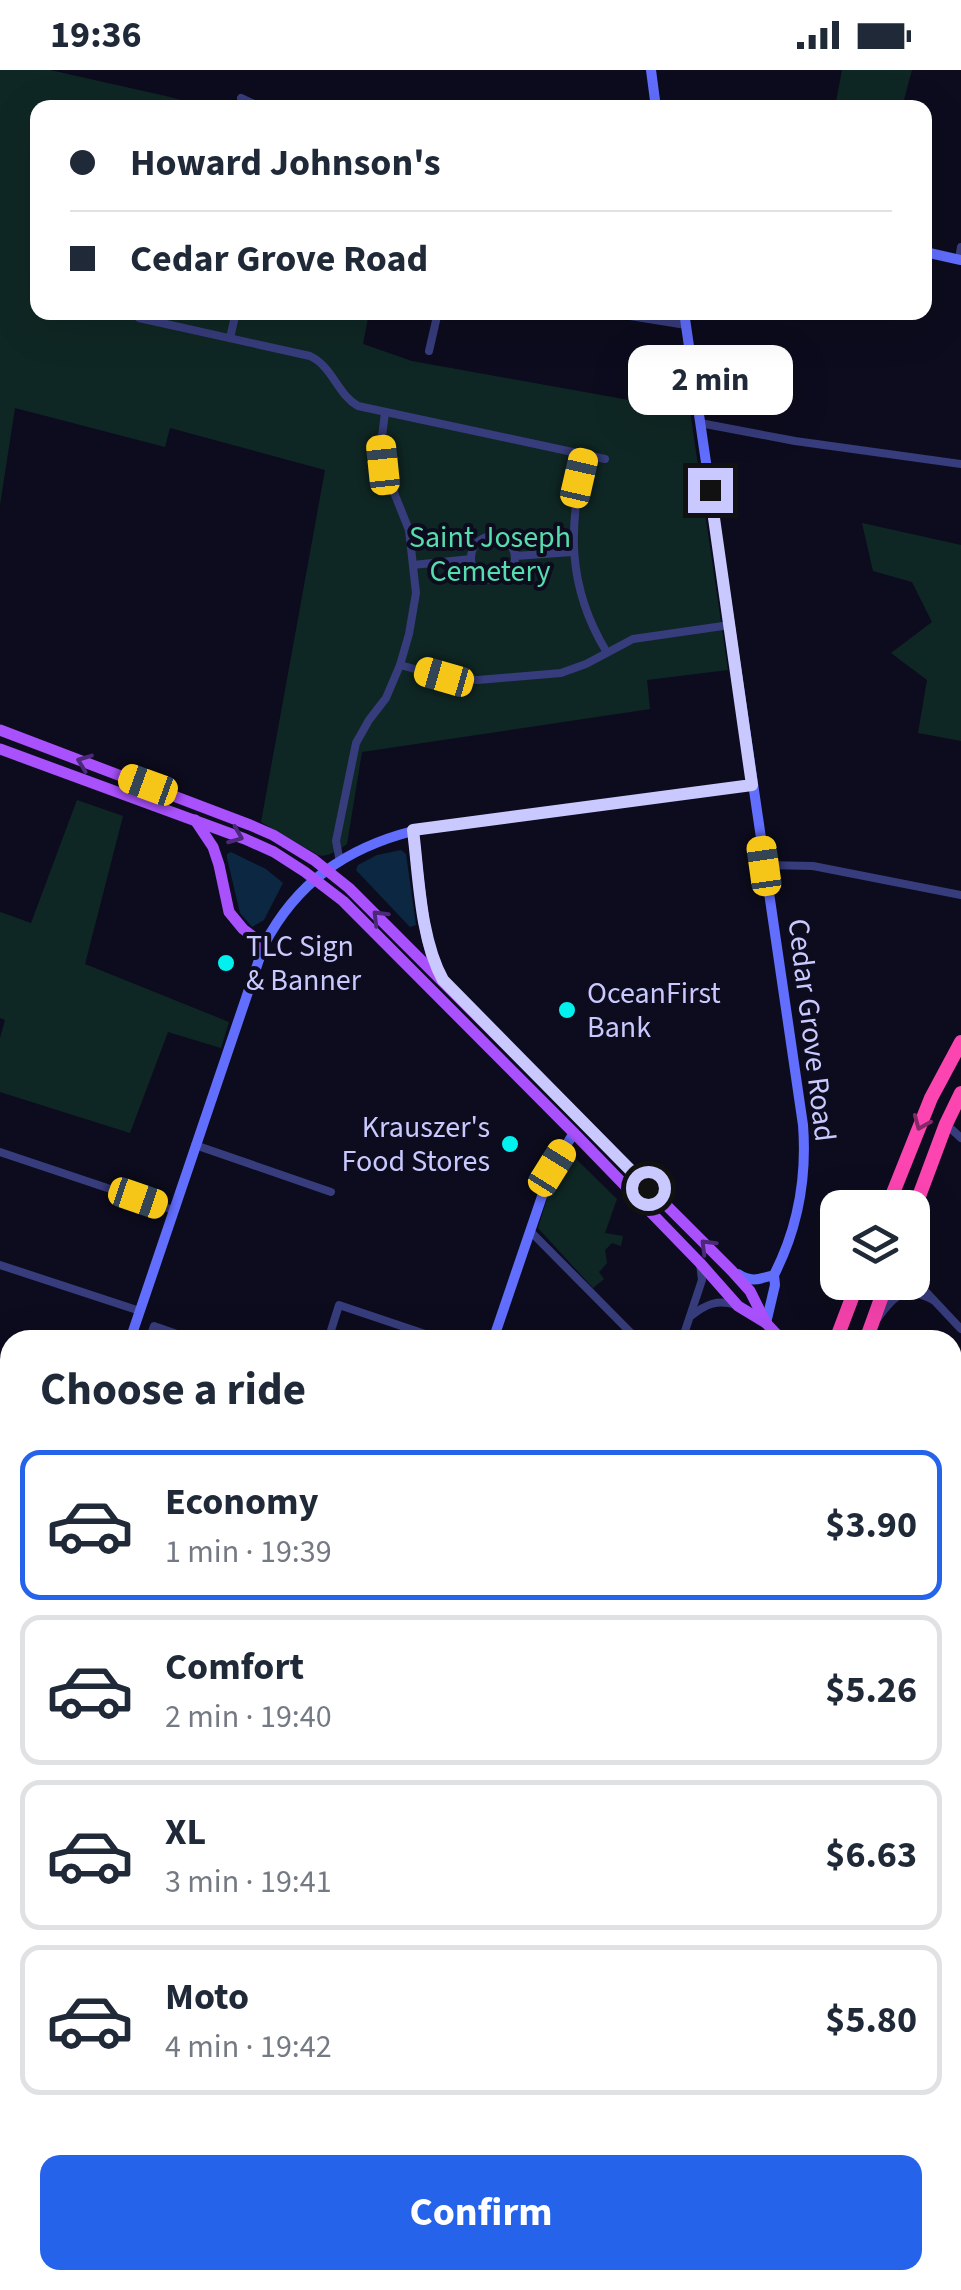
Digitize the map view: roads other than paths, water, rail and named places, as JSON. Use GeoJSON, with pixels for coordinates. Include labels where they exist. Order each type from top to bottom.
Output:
{"type":"FeatureCollection","features":[{"type":"Feature","properties":{"kind":"highway"},"geometry":{"type":"LineString","coordinates":[[895,1190],[931,1098],[961,1042]]}},
{"type":"Feature","properties":{"kind":"highway"},"geometry":{"type":"LineString","coordinates":[[921,1190],[961,1093]]}},
{"type":"Feature","properties":{"kind":"highway"},"geometry":{"type":"LineString","coordinates":[[840,1330],[851,1300]]}},
{"type":"Feature","properties":{"kind":"highway"},"geometry":{"type":"LineString","coordinates":[[870,1330],[881,1300]]}},
{"type":"Feature","properties":{"kind":"main road"},"geometry":{"type":"LineString","coordinates":[[0,730],[250,825],[328,870],[732,1271],[750,1292],[766,1323]]}},
{"type":"Feature","properties":{"kind":"main road"},"geometry":{"type":"LineString","coordinates":[[0,749],[274,852],[315,878],[344,901],[574,1133],[738,1306],[773,1330]]}},
{"type":"Feature","properties":{"kind":"main road"},"geometry":{"type":"LineString","coordinates":[[195,820],[213,847],[229,912],[264,945]]}},
{"type":"Feature","properties":{"kind":"main road"},"geometry":{"type":"LineString","coordinates":[[413,830],[428,943],[443,980]]}},
{"type":"Feature","properties":{"kind":"street"},"geometry":{"type":"LineString","coordinates":[[651,70],[655,100]]}},
{"type":"Feature","properties":{"kind":"street"},"geometry":{"type":"LineString","coordinates":[[241,98],[245,100]]}},
{"type":"Feature","properties":{"kind":"street"},"geometry":{"type":"LineString","coordinates":[[932,253],[960,255]]}},
{"type":"Feature","properties":{"kind":"street"},"geometry":{"type":"LineString","coordinates":[[148,320],[310,356],[326,366],[358,406],[604,459]]}},
{"type":"Feature","properties":{"kind":"street"},"geometry":{"type":"LineString","coordinates":[[230,338],[234,320]]}},
{"type":"Feature","properties":{"kind":"street"},"geometry":{"type":"LineString","coordinates":[[429,351],[436,320]]}},
{"type":"Feature","properties":{"kind":"street","name":"Cedar Grove Road"},"geometry":{"type":"LineString","coordinates":[[685,320],[804,1148],[803,1185],[796,1219],[774,1275],[766,1323]]}},
{"type":"Feature","properties":{"kind":"street"},"geometry":{"type":"LineString","coordinates":[[340,862],[336,841],[356,743],[386,698],[400,665],[416,594],[408,530],[383,465],[385,413]]}},
{"type":"Feature","properties":{"kind":"street"},"geometry":{"type":"LineString","coordinates":[[700,423],[795,441],[961,464]]}},
{"type":"Feature","properties":{"kind":"street"},"geometry":{"type":"LineString","coordinates":[[585,455],[574,512],[573,552],[582,597],[594,632],[606,651]]}},
{"type":"Feature","properties":{"kind":"street"},"geometry":{"type":"LineString","coordinates":[[496,536],[509,542],[515,556],[508,575],[495,580],[482,577],[473,566],[476,545],[496,536]]}},
{"type":"Feature","properties":{"kind":"street"},"geometry":{"type":"LineString","coordinates":[[515,556],[573,552]]}},
{"type":"Feature","properties":{"kind":"street"},"geometry":{"type":"LineString","coordinates":[[413,565],[472,559]]}},
{"type":"Feature","properties":{"kind":"street"},"geometry":{"type":"LineString","coordinates":[[400,665],[444,677],[478,680],[561,673],[633,638],[730,625]]}},
{"type":"Feature","properties":{"kind":"street"},"geometry":{"type":"LineString","coordinates":[[133,1330],[264,945],[281,914],[302,889],[361,848],[413,830],[752,785]]}},
{"type":"Feature","properties":{"kind":"street"},"geometry":{"type":"LineString","coordinates":[[764,866],[812,866],[961,896]]}},
{"type":"Feature","properties":{"kind":"street"},"geometry":{"type":"LineString","coordinates":[[946,1124],[961,1138]]}},
{"type":"Feature","properties":{"kind":"street"},"geometry":{"type":"LineString","coordinates":[[497,1330],[552,1168],[574,1133]]}},
{"type":"Feature","properties":{"kind":"street"},"geometry":{"type":"LineString","coordinates":[[195,1145],[331,1192]]}},
{"type":"Feature","properties":{"kind":"street"},"geometry":{"type":"LineString","coordinates":[[0,1152],[172,1210]]}},
{"type":"Feature","properties":{"kind":"street"},"geometry":{"type":"LineString","coordinates":[[531,1232],[628,1330]]}},
{"type":"Feature","properties":{"kind":"street"},"geometry":{"type":"LineString","coordinates":[[686,1330],[702,1280],[700,1262]]}},
{"type":"Feature","properties":{"kind":"street"},"geometry":{"type":"LineString","coordinates":[[0,1264],[140,1311]]}},
{"type":"Feature","properties":{"kind":"street"},"geometry":{"type":"LineString","coordinates":[[732,1271],[748,1281],[774,1275]]}},
{"type":"Feature","properties":{"kind":"street"},"geometry":{"type":"LineString","coordinates":[[871,1330],[898,1295],[920,1293],[933,1300]]}},
{"type":"Feature","properties":{"kind":"street"},"geometry":{"type":"LineString","coordinates":[[930,1297],[961,1329]]}},
{"type":"Feature","properties":{"kind":"street"},"geometry":{"type":"LineString","coordinates":[[691,1316],[712,1303],[738,1306]]}},
{"type":"Feature","properties":{"kind":"street"},"geometry":{"type":"LineString","coordinates":[[331,1330],[340,1305],[414,1330]]}},
{"type":"Feature","properties":{"kind":"water"},"geometry":{"type":"Polygon","coordinates":[[[401,850],[406,854],[416,925],[410,927],[356,870],[377,855],[401,850]]]}},
{"type":"Feature","properties":{"kind":"water"},"geometry":{"type":"Polygon","coordinates":[[[231,852],[266,869],[283,883],[264,920],[252,927],[240,913],[227,858],[231,852]]]}},
{"type":"Feature","properties":{"kind":"place","name":"TLC Sign & Banner"},"geometry":{"type":"Point","coordinates":[226,963]}},
{"type":"Feature","properties":{"kind":"place","name":"OceanFirst Bank"},"geometry":{"type":"Point","coordinates":[567,1010]}},
{"type":"Feature","properties":{"kind":"place","name":"Krauszer's Food Stores"},"geometry":{"type":"Point","coordinates":[510,1144]}},
{"type":"Feature","properties":{"kind":"park label","name":"Saint Joseph Cemetery"},"geometry":{"type":"Point","coordinates":[490,554]}}]}
